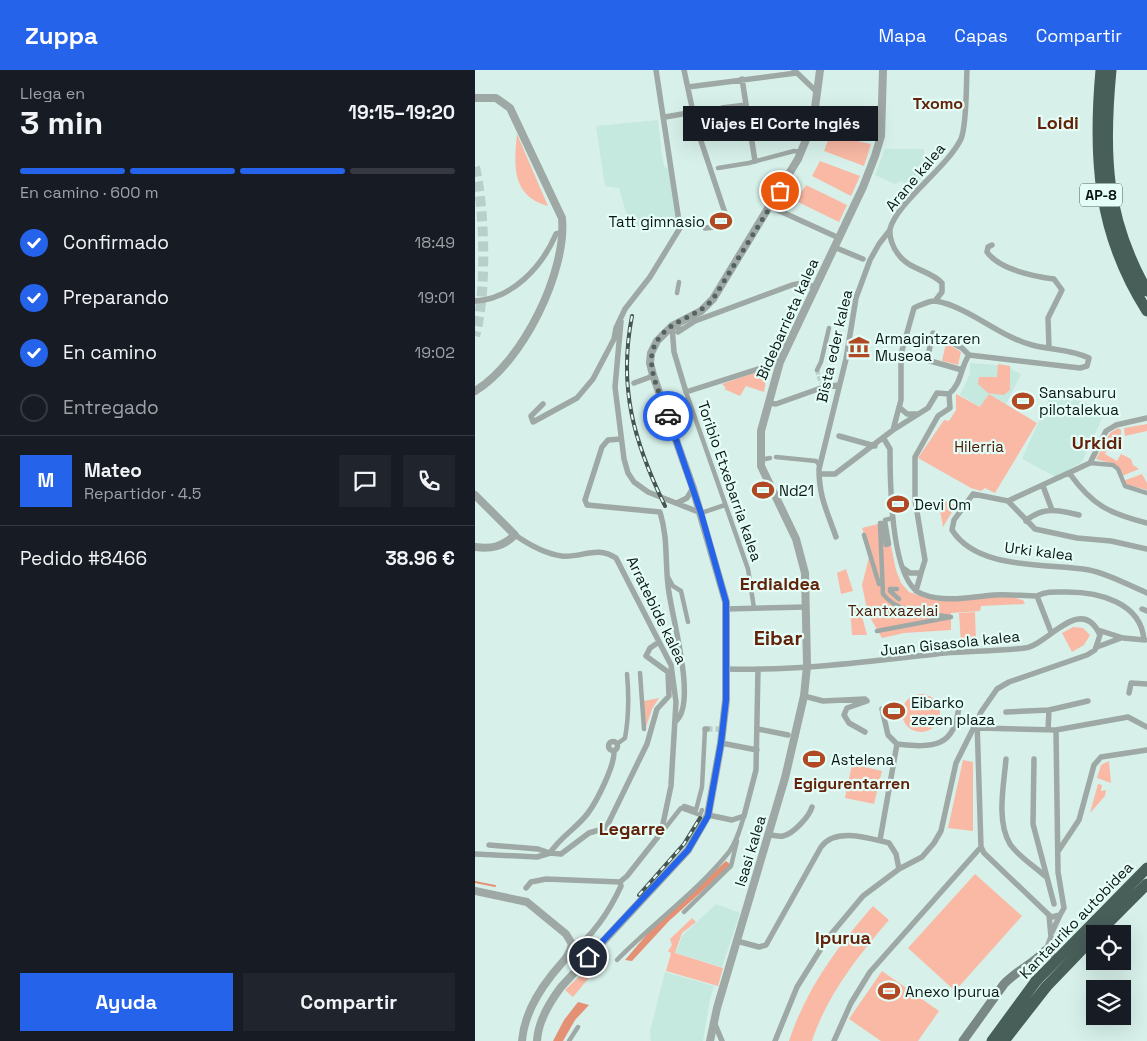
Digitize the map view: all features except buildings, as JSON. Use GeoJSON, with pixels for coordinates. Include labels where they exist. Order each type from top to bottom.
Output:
{"type":"FeatureCollection","features":[{"type":"Feature","properties":{"kind":"highway","name":"AP-8"},"geometry":{"type":"LineString","coordinates":[[1101,70],[1097,128],[1100,188],[1119,257],[1147,311]]}},
{"type":"Feature","properties":{"kind":"highway","name":"AP-8"},"geometry":{"type":"LineString","coordinates":[[1111,70],[1107,154],[1111,198],[1128,252],[1147,291]]}},
{"type":"Feature","properties":{"kind":"highway","name":"Kantauriko autobidea"},"geometry":{"type":"LineString","coordinates":[[1101,925],[1147,868]]}},
{"type":"Feature","properties":{"kind":"highway","name":"Kantauriko autobidea"},"geometry":{"type":"LineString","coordinates":[[1102,925],[1147,884]]}},
{"type":"Feature","properties":{"kind":"highway","name":"Kantauriko autobidea"},"geometry":{"type":"LineString","coordinates":[[992,1041],[1041,984],[1086,941]]}},
{"type":"Feature","properties":{"kind":"highway","name":"Kantauriko autobidea"},"geometry":{"type":"LineString","coordinates":[[1004,1041],[1041,984],[1086,941]]}},
{"type":"Feature","properties":{"kind":"main road"},"geometry":{"type":"LineString","coordinates":[[963,1041],[1004,984],[1046,950]]}},
{"type":"Feature","properties":{"kind":"street"},"geometry":{"type":"LineString","coordinates":[[543,404],[531,416],[533,422],[577,398],[593,379],[614,339],[621,318],[672,243],[680,228],[665,117],[656,70]]}},
{"type":"Feature","properties":{"kind":"street"},"geometry":{"type":"LineString","coordinates":[[684,70],[696,126],[728,222],[718,231],[705,228]]}},
{"type":"Feature","properties":{"kind":"street"},"geometry":{"type":"LineString","coordinates":[[537,1041],[542,1020],[550,1001],[688,850],[705,813],[721,743],[721,729],[726,700],[726,609],[716,564],[701,513],[653,376],[650,362],[651,353],[657,341],[672,326],[708,305],[771,207],[802,152],[813,122],[820,70]]}},
{"type":"Feature","properties":{"kind":"street","name":"Bidebarrieta kalea"},"geometry":{"type":"LineString","coordinates":[[760,460],[761,431],[780,362],[863,187],[881,136],[883,70]]}},
{"type":"Feature","properties":{"kind":"street","name":"Arane kalea"},"geometry":{"type":"LineString","coordinates":[[935,301],[942,292],[942,282],[936,276],[909,266],[899,256],[892,246],[890,230],[899,212],[933,176],[961,138],[964,127],[967,70]]}},
{"type":"Feature","properties":{"kind":"street"},"geometry":{"type":"LineString","coordinates":[[688,87],[795,71],[818,93]]}},
{"type":"Feature","properties":{"kind":"street"},"geometry":{"type":"LineString","coordinates":[[742,79],[755,161]]}},
{"type":"Feature","properties":{"kind":"street"},"geometry":{"type":"LineString","coordinates":[[475,98],[496,98],[510,108],[562,218],[563,232],[551,285],[519,345],[495,376],[475,391]]}},
{"type":"Feature","properties":{"kind":"street"},"geometry":{"type":"LineString","coordinates":[[722,108],[746,105]]}},
{"type":"Feature","properties":{"kind":"street"},"geometry":{"type":"LineString","coordinates":[[665,117],[689,113],[691,126],[696,126]]}},
{"type":"Feature","properties":{"kind":"street"},"geometry":{"type":"LineString","coordinates":[[718,168],[794,151],[802,152]]}},
{"type":"Feature","properties":{"kind":"street"},"geometry":{"type":"LineString","coordinates":[[771,207],[839,238]]}},
{"type":"Feature","properties":{"kind":"street","name":"Bista eder kalea"},"geometry":{"type":"LineString","coordinates":[[836,537],[821,498],[818,484],[819,465],[845,359],[853,309],[870,260],[890,230]]}},
{"type":"Feature","properties":{"kind":"street"},"geometry":{"type":"LineString","coordinates":[[475,302],[501,295],[514,289],[550,249],[556,234],[563,232]]}},
{"type":"Feature","properties":{"kind":"street"},"geometry":{"type":"LineString","coordinates":[[992,245],[988,247],[987,252],[997,264],[1030,276],[1054,279],[1062,290],[1049,318],[1049,348]]}},
{"type":"Feature","properties":{"kind":"street","name":"Bidebarrieta kalea"},"geometry":{"type":"LineString","coordinates":[[834,247],[863,259]]}},
{"type":"Feature","properties":{"kind":"street"},"geometry":{"type":"LineString","coordinates":[[677,293],[679,282]]}},
{"type":"Feature","properties":{"kind":"street"},"geometry":{"type":"LineString","coordinates":[[675,337],[681,329],[695,321],[802,282],[815,287]]}},
{"type":"Feature","properties":{"kind":"street"},"geometry":{"type":"LineString","coordinates":[[893,430],[899,407],[902,381],[901,354],[909,330],[911,312],[914,308],[928,302],[935,301],[1031,345],[1080,353],[1089,358],[1087,366],[1080,368],[969,355],[962,348],[933,333],[927,360],[962,370]]}},
{"type":"Feature","properties":{"kind":"street"},"geometry":{"type":"LineString","coordinates":[[621,318],[615,386],[621,439],[628,473],[634,482],[654,496],[701,513],[725,505]]}},
{"type":"Feature","properties":{"kind":"street"},"geometry":{"type":"LineString","coordinates":[[672,326],[681,329]]}},
{"type":"Feature","properties":{"kind":"street"},"geometry":{"type":"LineString","coordinates":[[672,326],[675,337],[674,352],[686,392],[780,362]]}},
{"type":"Feature","properties":{"kind":"street"},"geometry":{"type":"LineString","coordinates":[[817,370],[821,362],[829,328]]}},
{"type":"Feature","properties":{"kind":"street"},"geometry":{"type":"LineString","coordinates":[[949,394],[957,387],[969,355]]}},
{"type":"Feature","properties":{"kind":"street"},"geometry":{"type":"LineString","coordinates":[[634,383],[653,376]]}},
{"type":"Feature","properties":{"kind":"street"},"geometry":{"type":"LineString","coordinates":[[768,403],[775,404],[821,386],[838,385]]}},
{"type":"Feature","properties":{"kind":"street","name":"Toribio Etxebarria kalea"},"geometry":{"type":"LineString","coordinates":[[686,392],[748,569],[754,608]]}},
{"type":"Feature","properties":{"kind":"street"},"geometry":{"type":"LineString","coordinates":[[819,474],[835,474],[875,446],[893,430],[928,408],[937,392],[949,394]]}},
{"type":"Feature","properties":{"kind":"street"},"geometry":{"type":"LineString","coordinates":[[916,591],[925,560],[915,500],[915,457],[917,450],[938,416],[950,408],[949,394]]}},
{"type":"Feature","properties":{"kind":"street"},"geometry":{"type":"LineString","coordinates":[[899,407],[907,414],[918,414]]}},
{"type":"Feature","properties":{"kind":"street"},"geometry":{"type":"LineString","coordinates":[[1090,464],[1107,431],[1116,425],[1147,418]]}},
{"type":"Feature","properties":{"kind":"street"},"geometry":{"type":"LineString","coordinates":[[839,436],[875,446]]}},
{"type":"Feature","properties":{"kind":"street"},"geometry":{"type":"LineString","coordinates":[[621,439],[608,440],[603,447],[585,500],[587,504],[660,512],[666,531],[667,575],[672,615],[683,659],[683,707],[681,717],[676,721]]}},
{"type":"Feature","properties":{"kind":"street"},"geometry":{"type":"LineString","coordinates":[[775,1041],[802,977],[827,940],[863,896],[899,869],[922,857],[939,834],[956,762],[988,700],[997,689],[1041,669],[1087,655],[1097,647],[1123,638],[1145,641],[1142,626],[1136,617],[1117,601],[1098,594],[1044,592],[1037,596],[996,595],[939,598],[916,591],[907,580],[903,568],[893,518],[890,449],[884,439]]}},
{"type":"Feature","properties":{"kind":"street"},"geometry":{"type":"LineString","coordinates":[[776,457],[816,461],[819,465]]}},
{"type":"Feature","properties":{"kind":"street"},"geometry":{"type":"LineString","coordinates":[[760,460],[770,458]]}},
{"type":"Feature","properties":{"kind":"street","name":"Isasi kalea"},"geometry":{"type":"LineString","coordinates":[[710,1041],[714,1020],[737,940],[770,835],[804,696],[807,666],[805,573],[796,540],[760,460]]}},
{"type":"Feature","properties":{"kind":"street"},"geometry":{"type":"LineString","coordinates":[[1147,493],[1125,486],[1113,465],[1090,464],[1008,501],[1035,529],[1077,538],[1111,541],[1147,549]]}},
{"type":"Feature","properties":{"kind":"street"},"geometry":{"type":"LineString","coordinates":[[1069,474],[1083,492],[1095,503],[1111,512],[1147,523]]}},
{"type":"Feature","properties":{"kind":"street"},"geometry":{"type":"LineString","coordinates":[[1043,486],[1052,510]]}},
{"type":"Feature","properties":{"kind":"street"},"geometry":{"type":"LineString","coordinates":[[675,503],[683,502],[693,488]]}},
{"type":"Feature","properties":{"kind":"street","name":"Urki kalea"},"geometry":{"type":"LineString","coordinates":[[1008,501],[973,494],[954,520],[952,530],[968,545],[1001,560],[1094,571],[1147,593]]}},
{"type":"Feature","properties":{"kind":"street"},"geometry":{"type":"LineString","coordinates":[[475,495],[515,535],[502,545],[491,548],[475,547]]}},
{"type":"Feature","properties":{"kind":"street"},"geometry":{"type":"LineString","coordinates":[[1026,521],[1034,514],[1052,510],[1079,515]]}},
{"type":"Feature","properties":{"kind":"street"},"geometry":{"type":"LineString","coordinates":[[882,590],[880,523],[883,522],[887,545],[889,544],[885,520],[893,518]]}},
{"type":"Feature","properties":{"kind":"street","name":"Arratebide kalea"},"geometry":{"type":"LineString","coordinates":[[515,535],[525,542],[560,556],[574,556],[596,550],[607,552],[616,558],[671,665],[674,676],[676,721],[669,796],[661,833]]}},
{"type":"Feature","properties":{"kind":"street"},"geometry":{"type":"LineString","coordinates":[[864,535],[882,590],[887,599],[907,610],[951,617]]}},
{"type":"Feature","properties":{"kind":"street"},"geometry":{"type":"LineString","coordinates":[[903,568],[910,573],[921,571]]}},
{"type":"Feature","properties":{"kind":"street"},"geometry":{"type":"LineString","coordinates":[[667,575],[673,586],[681,591],[688,622]]}},
{"type":"Feature","properties":{"kind":"street"},"geometry":{"type":"LineString","coordinates":[[897,589],[890,589],[890,591],[899,600]]}},
{"type":"Feature","properties":{"kind":"street"},"geometry":{"type":"LineString","coordinates":[[1037,596],[1051,632]]}},
{"type":"Feature","properties":{"kind":"street"},"geometry":{"type":"LineString","coordinates":[[726,609],[807,607]]}},
{"type":"Feature","properties":{"kind":"street"},"geometry":{"type":"LineString","coordinates":[[951,617],[953,624]]}},
{"type":"Feature","properties":{"kind":"street"},"geometry":{"type":"LineString","coordinates":[[877,631],[951,617]]}},
{"type":"Feature","properties":{"kind":"street","name":"Juan Gisasola kalea"},"geometry":{"type":"LineString","coordinates":[[727,669],[758,670],[862,664],[947,653],[1028,648],[1071,621],[1079,620],[1089,621],[1098,630],[1123,638]]}},
{"type":"Feature","properties":{"kind":"street"},"geometry":{"type":"LineString","coordinates":[[1097,647],[1100,635],[1098,630]]}},
{"type":"Feature","properties":{"kind":"street"},"geometry":{"type":"LineString","coordinates":[[489,845],[538,849],[561,854],[589,832],[606,828],[647,744],[657,709],[669,696],[669,672],[646,656],[650,648],[659,642]]}},
{"type":"Feature","properties":{"kind":"street"},"geometry":{"type":"LineString","coordinates":[[684,912],[731,866],[756,770],[758,670]]}},
{"type":"Feature","properties":{"kind":"street"},"geometry":{"type":"LineString","coordinates":[[640,673],[644,729]]}},
{"type":"Feature","properties":{"kind":"street"},"geometry":{"type":"LineString","coordinates":[[475,854],[537,857],[550,853],[555,844],[589,812],[611,765],[614,751],[609,750],[608,745],[613,742],[617,744],[625,738],[630,702],[627,674]]}},
{"type":"Feature","properties":{"kind":"street"},"geometry":{"type":"LineString","coordinates":[[1129,692],[1131,682],[1147,684]]}},
{"type":"Feature","properties":{"kind":"street"},"geometry":{"type":"LineString","coordinates":[[804,696],[823,701],[865,699],[867,701],[865,704],[847,708],[844,715],[849,723],[865,732]]}},
{"type":"Feature","properties":{"kind":"street"},"geometry":{"type":"LineString","coordinates":[[1006,712],[1049,710],[1088,701]]}},
{"type":"Feature","properties":{"kind":"street"},"geometry":{"type":"LineString","coordinates":[[882,710],[888,736],[897,744],[925,747],[945,741],[954,728],[959,704]]}},
{"type":"Feature","properties":{"kind":"street"},"geometry":{"type":"LineString","coordinates":[[1048,730],[1049,710]]}},
{"type":"Feature","properties":{"kind":"street"},"geometry":{"type":"LineString","coordinates":[[977,724],[1056,730],[1128,717],[1147,727]]}},
{"type":"Feature","properties":{"kind":"street"},"geometry":{"type":"LineString","coordinates":[[977,724],[981,847],[984,853],[1047,913],[1052,917],[1060,915]]}},
{"type":"Feature","properties":{"kind":"street"},"geometry":{"type":"LineString","coordinates":[[526,888],[531,882],[546,879],[620,882],[627,876],[681,808],[684,806],[696,810],[702,787],[706,729]]}},
{"type":"Feature","properties":{"kind":"street"},"geometry":{"type":"LineString","coordinates":[[758,729],[789,735]]}},
{"type":"Feature","properties":{"kind":"street"},"geometry":{"type":"LineString","coordinates":[[1056,730],[1058,851],[1064,908],[1051,934],[1046,950],[1073,970]]}},
{"type":"Feature","properties":{"kind":"street"},"geometry":{"type":"LineString","coordinates":[[721,743],[757,750]]}},
{"type":"Feature","properties":{"kind":"street"},"geometry":{"type":"LineString","coordinates":[[966,743],[978,746]]}},
{"type":"Feature","properties":{"kind":"street"},"geometry":{"type":"LineString","coordinates":[[880,840],[897,744]]}},
{"type":"Feature","properties":{"kind":"street"},"geometry":{"type":"LineString","coordinates":[[1058,851],[1079,820],[1092,771],[1101,757],[1147,750]]}},
{"type":"Feature","properties":{"kind":"street"},"geometry":{"type":"LineString","coordinates":[[1005,759],[1003,813],[1005,835],[1011,846],[1045,876]]}},
{"type":"Feature","properties":{"kind":"street"},"geometry":{"type":"LineString","coordinates":[[1034,759],[1033,824],[1045,876],[1054,904],[1052,910],[1047,913]]}},
{"type":"Feature","properties":{"kind":"street"},"geometry":{"type":"LineString","coordinates":[[770,835],[783,836],[790,832],[809,815],[812,807]]}},
{"type":"Feature","properties":{"kind":"street"},"geometry":{"type":"LineString","coordinates":[[683,808],[700,815],[705,813],[732,820],[744,816]]}},
{"type":"Feature","properties":{"kind":"street"},"geometry":{"type":"LineString","coordinates":[[737,940],[759,947],[766,945],[824,843],[840,836],[880,840],[889,843],[893,847],[899,869]]}},
{"type":"Feature","properties":{"kind":"street"},"geometry":{"type":"LineString","coordinates":[[617,960],[647,929],[687,895],[729,852],[737,838]]}},
{"type":"Feature","properties":{"kind":"street"},"geometry":{"type":"LineString","coordinates":[[834,1041],[851,1003],[870,972],[981,847]]}},
{"type":"Feature","properties":{"kind":"street"},"geometry":{"type":"LineString","coordinates":[[522,1041],[528,1016],[536,996],[570,952],[585,938],[614,901],[621,886],[620,882]]}},
{"type":"Feature","properties":{"kind":"street"},"geometry":{"type":"LineString","coordinates":[[475,891],[527,902],[569,939],[585,938]]}},
{"type":"Feature","properties":{"kind":"street"},"geometry":{"type":"LineString","coordinates":[[1054,904],[1058,907],[1064,904]]}},
{"type":"Feature","properties":{"kind":"street"},"geometry":{"type":"LineString","coordinates":[[1047,913],[1051,934]]}},
{"type":"Feature","properties":{"kind":"street"},"geometry":{"type":"LineString","coordinates":[[569,939],[570,952]]}},
{"type":"Feature","properties":{"kind":"street"},"geometry":{"type":"LineString","coordinates":[[714,1020],[722,1041]]}},
{"type":"Feature","properties":{"kind":"street"},"geometry":{"type":"LineString","coordinates":[[569,1041],[578,1026]]}},
{"type":"Feature","properties":{"kind":"shaded area"},"geometry":{"type":"Polygon","coordinates":[[[658,120],[662,157],[665,168],[669,167],[678,220],[644,226],[630,226],[619,188],[605,186],[596,126],[658,120]]]}},
{"type":"Feature","properties":{"kind":"shaded area"},"geometry":{"type":"Polygon","coordinates":[[[885,149],[924,149],[926,173],[913,187],[901,181],[895,184],[875,175],[885,149]]]}},
{"type":"Feature","properties":{"kind":"shaded area"},"geometry":{"type":"Polygon","coordinates":[[[970,363],[1010,366],[1012,370],[1021,374],[1006,404],[989,394],[981,407],[960,395],[970,374],[970,363]]]}},
{"type":"Feature","properties":{"kind":"shaded area"},"geometry":{"type":"Polygon","coordinates":[[[1052,392],[1072,402],[1074,398],[1105,412],[1082,462],[1056,477],[1022,459],[1052,392]]]}},
{"type":"Feature","properties":{"kind":"shaded area"},"geometry":{"type":"Polygon","coordinates":[[[726,861],[731,865],[669,921],[632,961],[625,960],[648,933],[726,861]]]}},
{"type":"Feature","properties":{"kind":"shaded area"},"geometry":{"type":"Polygon","coordinates":[[[716,904],[740,913],[722,967],[676,953],[682,936],[716,904]]]}},
{"type":"Feature","properties":{"kind":"shaded area"},"geometry":{"type":"Polygon","coordinates":[[[665,972],[714,986],[703,1041],[651,1041],[650,1032],[665,972]]]}},
{"type":"Feature","properties":{"kind":"shaded area"},"geometry":{"type":"Polygon","coordinates":[[[578,1002],[589,1005],[575,1020],[563,1041],[553,1041],[564,1020],[578,1002]]]}},
{"type":"Feature","properties":{"kind":"green space"},"geometry":{"type":"Polygon","coordinates":[[[844,113],[866,115],[865,122],[861,122],[859,128],[842,124],[844,113]]]}},
{"type":"Feature","properties":{"kind":"green space"},"geometry":{"type":"Polygon","coordinates":[[[517,134],[548,206],[527,195],[517,178],[515,157],[517,134]]]}},
{"type":"Feature","properties":{"kind":"green space"},"geometry":{"type":"Polygon","coordinates":[[[830,135],[871,144],[864,166],[824,151],[830,135]]]}},
{"type":"Feature","properties":{"kind":"green space"},"geometry":{"type":"Polygon","coordinates":[[[820,161],[860,176],[851,196],[812,176],[820,161]]]}},
{"type":"Feature","properties":{"kind":"green space"},"geometry":{"type":"Polygon","coordinates":[[[806,185],[847,205],[839,222],[796,201],[806,185]]]}},
{"type":"Feature","properties":{"kind":"green space"},"geometry":{"type":"Polygon","coordinates":[[[946,343],[961,352],[958,365],[942,361],[946,343]]]}},
{"type":"Feature","properties":{"kind":"green space"},"geometry":{"type":"Polygon","coordinates":[[[998,364],[1010,366],[1010,390],[1004,395],[988,393],[978,384],[979,377],[997,377],[998,364]]]}},
{"type":"Feature","properties":{"kind":"green space"},"geometry":{"type":"Polygon","coordinates":[[[768,368],[764,392],[746,386],[740,396],[724,389],[726,388],[722,384],[768,368]]]}},
{"type":"Feature","properties":{"kind":"green space","name":"Hilerria"},"geometry":{"type":"Polygon","coordinates":[[[956,394],[980,407],[989,394],[1037,423],[995,493],[985,488],[981,491],[971,488],[918,458],[944,420],[949,421],[956,410],[956,394]]]}},
{"type":"Feature","properties":{"kind":"green space"},"geometry":{"type":"Polygon","coordinates":[[[1147,424],[1147,431],[1125,436],[1124,428],[1147,424]]]}},
{"type":"Feature","properties":{"kind":"green space"},"geometry":{"type":"Polygon","coordinates":[[[1118,428],[1121,430],[1121,435],[1114,437],[1105,454],[1117,461],[1121,454],[1131,459],[1133,465],[1139,469],[1122,476],[1114,464],[1096,459],[1110,433],[1118,428]]]}},
{"type":"Feature","properties":{"kind":"green space"},"geometry":{"type":"Polygon","coordinates":[[[1142,474],[1147,483],[1147,490],[1128,485],[1123,481],[1142,474]]]}},
{"type":"Feature","properties":{"kind":"green space"},"geometry":{"type":"Polygon","coordinates":[[[938,499],[956,505],[943,527],[938,499]]]}},
{"type":"Feature","properties":{"kind":"green space","name":"Txantxazelai"},"geometry":{"type":"Polygon","coordinates":[[[886,522],[896,570],[901,583],[909,592],[926,598],[1007,596],[1023,600],[1025,604],[981,606],[980,611],[951,613],[951,630],[904,633],[882,638],[868,614],[862,585],[870,553],[862,528],[886,522]]]}},
{"type":"Feature","properties":{"kind":"green space","name":"Txantxazelai"},"geometry":{"type":"Polygon","coordinates":[[[846,569],[853,591],[841,594],[837,573],[846,569]]]}},
{"type":"Feature","properties":{"kind":"green space"},"geometry":{"type":"Polygon","coordinates":[[[859,605],[867,635],[852,635],[850,607],[859,605]]]}},
{"type":"Feature","properties":{"kind":"green space"},"geometry":{"type":"Polygon","coordinates":[[[975,612],[976,642],[961,643],[959,613],[975,612]]]}},
{"type":"Feature","properties":{"kind":"green space"},"geometry":{"type":"Polygon","coordinates":[[[1073,627],[1083,628],[1090,635],[1084,645],[1072,652],[1062,633],[1073,627]]]}},
{"type":"Feature","properties":{"kind":"green space"},"geometry":{"type":"Polygon","coordinates":[[[921,694],[934,700],[940,713],[934,726],[921,732],[908,726],[902,713],[908,700],[921,694]]]}},
{"type":"Feature","properties":{"kind":"green space"},"geometry":{"type":"Polygon","coordinates":[[[659,698],[652,709],[645,730],[644,701],[659,698]]]}},
{"type":"Feature","properties":{"kind":"green space"},"geometry":{"type":"Polygon","coordinates":[[[963,760],[973,762],[973,831],[948,828],[963,760]]]}},
{"type":"Feature","properties":{"kind":"green space"},"geometry":{"type":"Polygon","coordinates":[[[1109,761],[1111,783],[1097,778],[1101,765],[1109,761]]]}},
{"type":"Feature","properties":{"kind":"green space"},"geometry":{"type":"Polygon","coordinates":[[[852,764],[882,771],[874,804],[845,798],[852,764]]]}},
{"type":"Feature","properties":{"kind":"green space"},"geometry":{"type":"Polygon","coordinates":[[[1098,784],[1102,785],[1101,791],[1106,790],[1105,796],[1090,813],[1098,784]]]}},
{"type":"Feature","properties":{"kind":"green space"},"geometry":{"type":"Polygon","coordinates":[[[975,874],[1022,916],[955,991],[908,948],[975,874]]]}},
{"type":"Feature","properties":{"kind":"green space"},"geometry":{"type":"Polygon","coordinates":[[[873,906],[889,920],[844,977],[818,1024],[812,1041],[789,1041],[804,1004],[824,969],[873,906]]]}},
{"type":"Feature","properties":{"kind":"green space"},"geometry":{"type":"Polygon","coordinates":[[[692,918],[696,922],[682,933],[675,953],[723,968],[718,986],[666,971],[671,953],[668,951],[672,945],[670,939],[692,918]]]}},
{"type":"Feature","properties":{"kind":"green space"},"geometry":{"type":"Polygon","coordinates":[[[588,968],[593,973],[573,997],[565,990],[588,968]]]}},
{"type":"Feature","properties":{"kind":"green space","name":"Anexo Ipurua"},"geometry":{"type":"Polygon","coordinates":[[[882,971],[939,1011],[918,1041],[881,1041],[849,1019],[882,971]]]}},
{"type":"Feature","properties":{"kind":"waterway"},"geometry":{"type":"LineString","coordinates":[[475,882],[495,886]]}},
{"type":"Feature","properties":{"kind":"tunnel"},"geometry":{"type":"LineString","coordinates":[[475,167],[483,228],[483,275],[479,318],[475,336]]}},
{"type":"Feature","properties":{"kind":"tunnel"},"geometry":{"type":"LineString","coordinates":[[817,370],[821,383]]}},
{"type":"Feature","properties":{"kind":"tunnel"},"geometry":{"type":"LineString","coordinates":[[707,729],[720,729]]}},
{"type":"Feature","properties":{"kind":"railway"},"geometry":{"type":"LineString","coordinates":[[632,316],[628,342],[628,391],[637,437],[665,506]]}},
{"type":"Feature","properties":{"kind":"railway"},"geometry":{"type":"LineString","coordinates":[[639,895],[684,844],[700,818]]}},
{"type":"Feature","properties":{"kind":"way so far"},"geometry":{"type":"LineString","coordinates":[[668,416],[653,375],[650,362],[651,353],[664,332],[701,310],[713,299],[780,191]]}},
{"type":"Feature","properties":{"kind":"place","name":"Viajes El Corte Inglés"},"geometry":{"type":"Point","coordinates":[780,191]}},
{"type":"Feature","properties":{"kind":"place","name":"Tatt gimnasio"},"geometry":{"type":"Point","coordinates":[721,221]}},
{"type":"Feature","properties":{"kind":"place","name":"Armagintzaren Museoa"},"geometry":{"type":"Point","coordinates":[859,347]}},
{"type":"Feature","properties":{"kind":"place","name":"Sansaburu pilotalekua"},"geometry":{"type":"Point","coordinates":[1023,401]}},
{"type":"Feature","properties":{"kind":"place","name":"Nd21"},"geometry":{"type":"Point","coordinates":[763,490]}},
{"type":"Feature","properties":{"kind":"place","name":"Devi Om"},"geometry":{"type":"Point","coordinates":[898,504]}},
{"type":"Feature","properties":{"kind":"place","name":"Eibarko zezen plaza"},"geometry":{"type":"Point","coordinates":[894,711]}},
{"type":"Feature","properties":{"kind":"place","name":"Astelena"},"geometry":{"type":"Point","coordinates":[814,759]}},
{"type":"Feature","properties":{"kind":"place","name":"Anexo Ipurua"},"geometry":{"type":"Point","coordinates":[889,991]}},
{"type":"Feature","properties":{"kind":"district","name":"Txomo"},"geometry":{"type":"Point","coordinates":[938,103]}},
{"type":"Feature","properties":{"kind":"district","name":"Loidi"},"geometry":{"type":"Point","coordinates":[1058,122]}},
{"type":"Feature","properties":{"kind":"district","name":"Urkidi"},"geometry":{"type":"Point","coordinates":[1097,442]}},
{"type":"Feature","properties":{"kind":"district","name":"Erdialdea"},"geometry":{"type":"Point","coordinates":[780,583]}},
{"type":"Feature","properties":{"kind":"district","name":"Eibar"},"geometry":{"type":"Point","coordinates":[778,638]}},
{"type":"Feature","properties":{"kind":"district","name":"Egigurentarren"},"geometry":{"type":"Point","coordinates":[852,783]}},
{"type":"Feature","properties":{"kind":"district","name":"Legarre"},"geometry":{"type":"Point","coordinates":[632,828]}},
{"type":"Feature","properties":{"kind":"district","name":"Ipurua"},"geometry":{"type":"Point","coordinates":[843,937]}},
{"type":"Feature","properties":{"kind":"route"},"geometry":{"type":"LineString","coordinates":[[588,957],[688,850],[701,831],[708,816],[721,743],[726,700],[726,602],[701,513],[668,416]]}}]}
